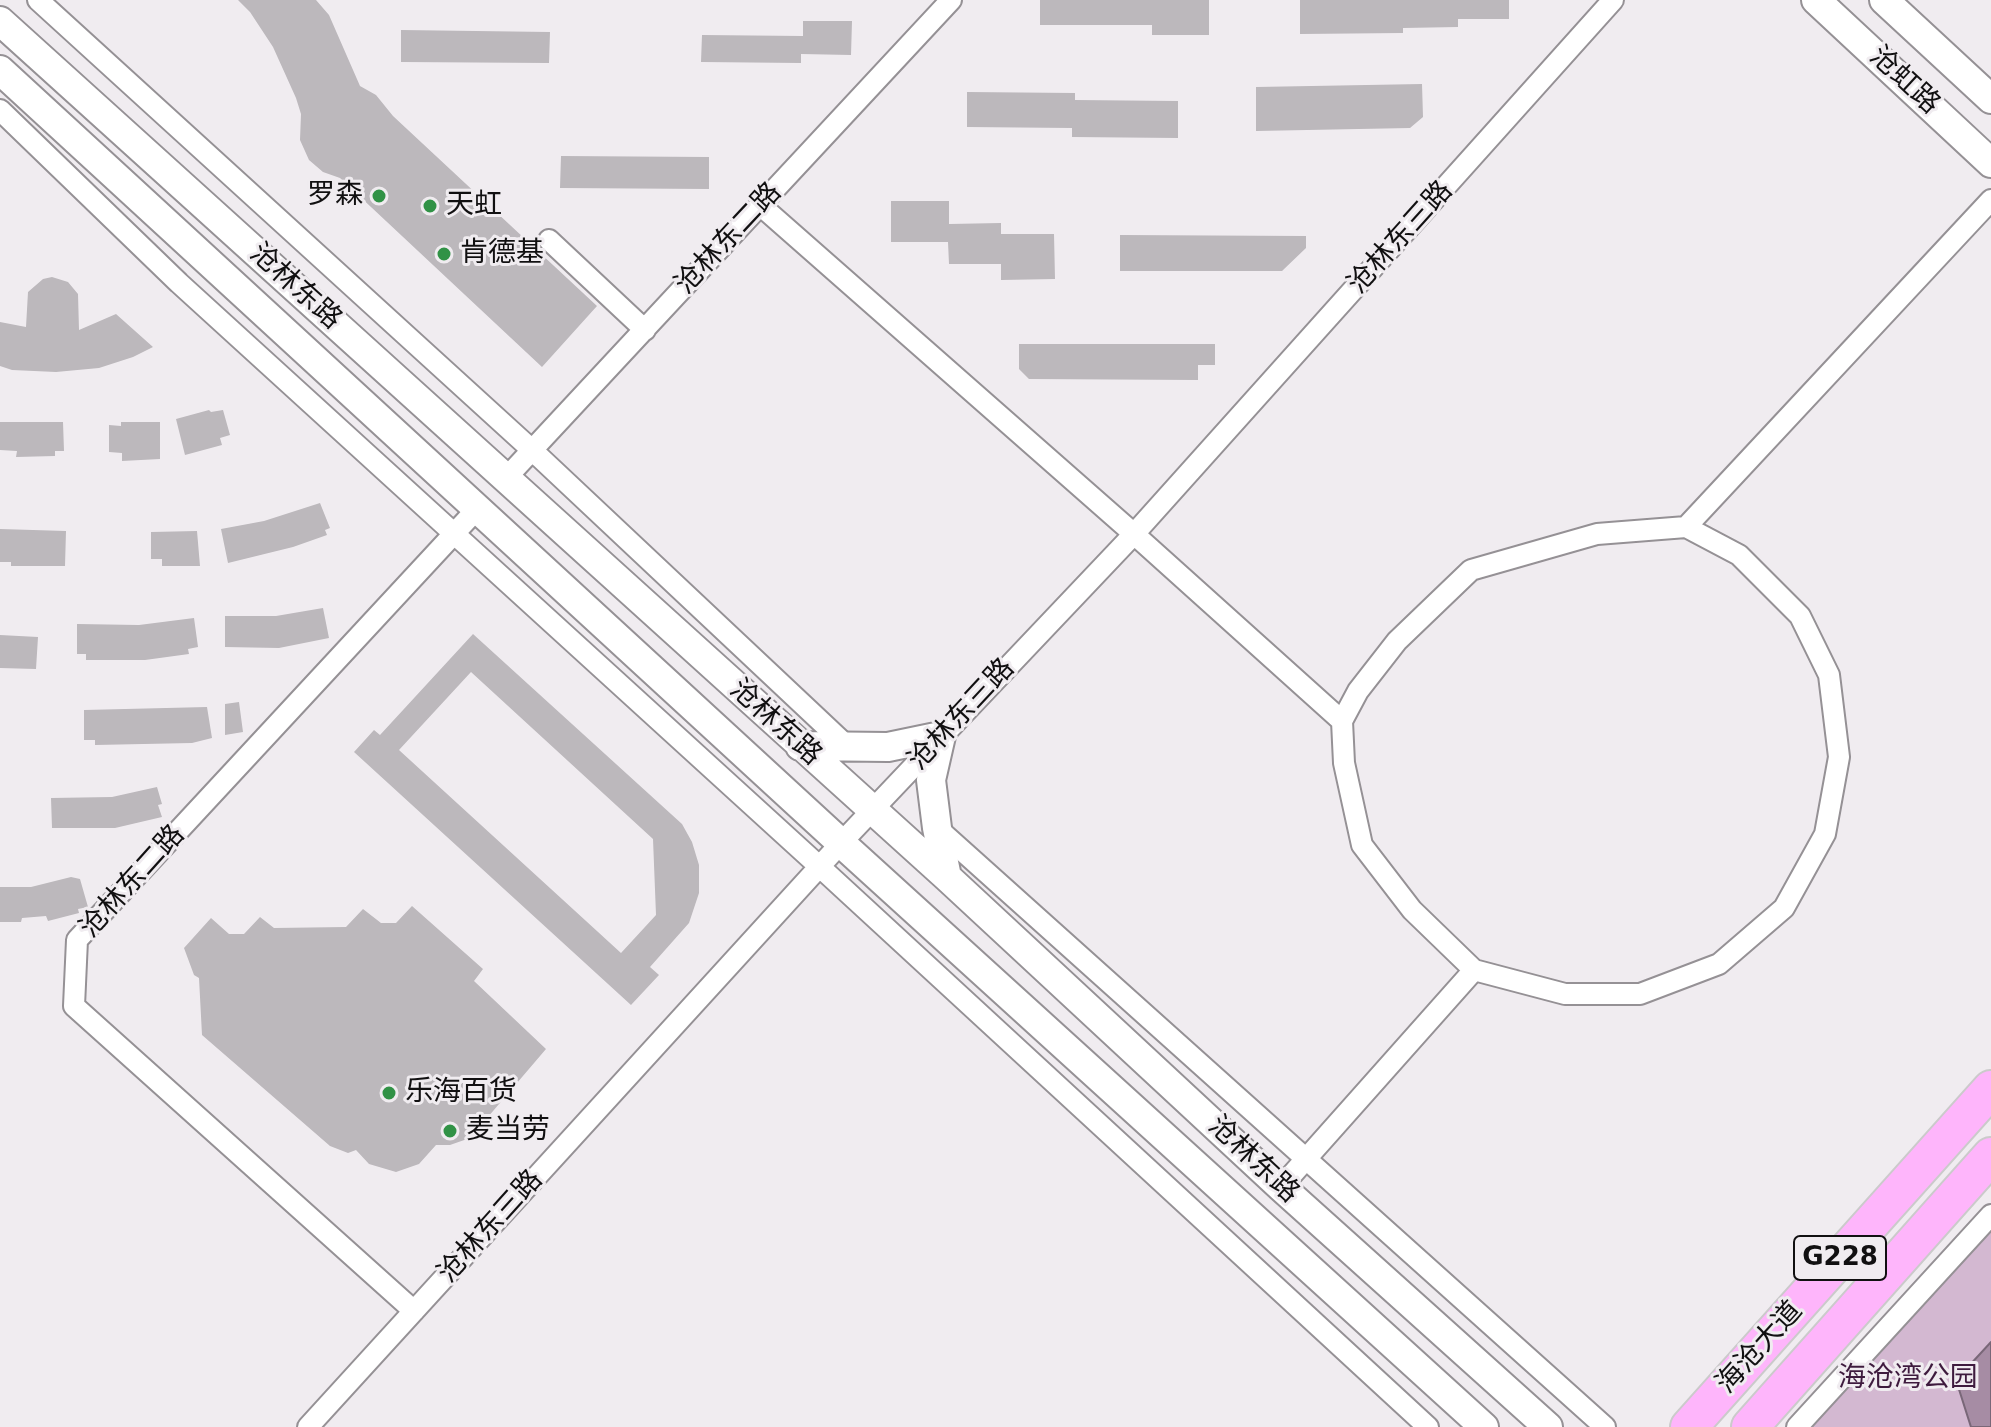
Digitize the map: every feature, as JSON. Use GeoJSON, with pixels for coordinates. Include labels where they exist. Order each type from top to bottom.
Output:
{"type":"FeatureCollection","features":[{"type":"Feature","properties":{"kind":"highway","name":"海沧大道"},"geometry":{"type":"LineString","coordinates":[[1692,1424],[1991,1089]]}},
{"type":"Feature","properties":{"kind":"highway","name":"海沧大道"},"geometry":{"type":"LineString","coordinates":[[1750,1427],[1991,1156]]}},
{"type":"Feature","properties":{"kind":"street"},"geometry":{"type":"LineString","coordinates":[[38,0],[532,450],[848,747]]}},
{"type":"Feature","properties":{"kind":"street","name":"沧林东二路"},"geometry":{"type":"LineString","coordinates":[[507,477],[951,0]]}},
{"type":"Feature","properties":{"kind":"street","name":"沧林东三路"},"geometry":{"type":"LineString","coordinates":[[308,1427],[841,843],[1134,534],[1613,0]]}},
{"type":"Feature","properties":{"kind":"street","name":"沧虹路"},"geometry":{"type":"LineString","coordinates":[[1816,0],[1991,163]]}},
{"type":"Feature","properties":{"kind":"street","name":"沧虹路"},"geometry":{"type":"LineString","coordinates":[[1884,0],[1991,99]]}},
{"type":"Feature","properties":{"kind":"street","name":"沧林东路"},"geometry":{"type":"LineString","coordinates":[[0,21],[507,477],[871,812],[947,877],[1281,1187],[1548,1427]]}},
{"type":"Feature","properties":{"kind":"street","name":"沧林东路"},"geometry":{"type":"LineString","coordinates":[[0,70],[476,510],[1484,1427]]}},
{"type":"Feature","properties":{"kind":"street"},"geometry":{"type":"LineString","coordinates":[[0,110],[179,283],[1428,1427]]}},
{"type":"Feature","properties":{"kind":"street"},"geometry":{"type":"LineString","coordinates":[[1686,527],[1991,200]]}},
{"type":"Feature","properties":{"kind":"street"},"geometry":{"type":"LineString","coordinates":[[760,205],[1342,721]]}},
{"type":"Feature","properties":{"kind":"street"},"geometry":{"type":"LineString","coordinates":[[549,240],[645,330]]}},
{"type":"Feature","properties":{"kind":"street","name":"沧林东二路"},"geometry":{"type":"LineString","coordinates":[[414,1311],[74,1006],[77,940],[476,510]]}},
{"type":"Feature","properties":{"kind":"street"},"geometry":{"type":"LineString","coordinates":[[1686,527],[1739,555],[1800,616],[1829,675],[1839,757],[1825,834],[1784,908],[1719,964],[1640,994],[1565,994],[1474,970],[1412,910],[1362,845],[1344,763],[1342,721],[1358,691],[1397,641],[1471,570],[1597,534],[1686,527]]}},
{"type":"Feature","properties":{"kind":"street"},"geometry":{"type":"LineString","coordinates":[[800,746],[888,747],[941,736],[931,780],[947,877]]}},
{"type":"Feature","properties":{"kind":"street"},"geometry":{"type":"LineString","coordinates":[[937,828],[1605,1427]]}},
{"type":"Feature","properties":{"kind":"street"},"geometry":{"type":"LineString","coordinates":[[1281,1187],[1474,970]]}},
{"type":"Feature","properties":{"kind":"street"},"geometry":{"type":"LineString","coordinates":[[1797,1427],[1991,1215]]}},
{"type":"Feature","properties":{"kind":"green space","name":"海沧湾公园"},"geometry":{"type":"Polygon","coordinates":[[[1991,1220],[1991,1342],[1956,1380],[1971,1427],[1802,1427],[1991,1220]]]}},
{"type":"Feature","properties":{"kind":"shaded area"},"geometry":{"type":"Polygon","coordinates":[[[1991,1342],[1991,1427],[1971,1427],[1956,1380],[1991,1342]]]}},
{"type":"Feature","properties":{"kind":"building","name":"天虹"},"geometry":{"type":"Polygon","coordinates":[[[238,0],[316,0],[329,15],[360,86],[376,95],[393,116],[597,306],[542,367],[340,178],[323,172],[309,160],[300,140],[301,114],[296,98],[273,47],[250,12],[238,0]]]}},
{"type":"Feature","properties":{"kind":"building"},"geometry":{"type":"Polygon","coordinates":[[[1040,0],[1209,0],[1209,35],[1152,35],[1152,25],[1040,25],[1040,0]]]}},
{"type":"Feature","properties":{"kind":"building"},"geometry":{"type":"Polygon","coordinates":[[[1300,0],[1509,0],[1509,19],[1458,19],[1458,27],[1403,28],[1403,33],[1300,34],[1300,0]]]}},
{"type":"Feature","properties":{"kind":"building"},"geometry":{"type":"Polygon","coordinates":[[[803,21],[852,21],[851,55],[801,54],[801,63],[701,62],[702,35],[803,36],[803,21]]]}},
{"type":"Feature","properties":{"kind":"building"},"geometry":{"type":"Polygon","coordinates":[[[401,30],[550,32],[549,63],[401,62],[401,30]]]}},
{"type":"Feature","properties":{"kind":"building"},"geometry":{"type":"Polygon","coordinates":[[[1422,84],[1423,117],[1410,128],[1256,131],[1256,87],[1422,84]]]}},
{"type":"Feature","properties":{"kind":"building"},"geometry":{"type":"Polygon","coordinates":[[[967,92],[1075,93],[1075,100],[1178,101],[1178,138],[1072,137],[1072,128],[967,127],[967,92]]]}},
{"type":"Feature","properties":{"kind":"building"},"geometry":{"type":"Polygon","coordinates":[[[561,156],[709,157],[709,189],[560,188],[561,156]]]}},
{"type":"Feature","properties":{"kind":"building"},"geometry":{"type":"Polygon","coordinates":[[[891,201],[949,201],[949,224],[1001,223],[1001,234],[1054,234],[1055,279],[1001,280],[1001,264],[949,264],[948,242],[891,242],[891,201]]]}},
{"type":"Feature","properties":{"kind":"building"},"geometry":{"type":"Polygon","coordinates":[[[1120,235],[1306,236],[1306,248],[1282,271],[1120,271],[1120,235]]]}},
{"type":"Feature","properties":{"kind":"building"},"geometry":{"type":"Polygon","coordinates":[[[52,277],[68,282],[78,294],[79,330],[116,314],[153,347],[99,368],[56,372],[12,370],[0,366],[0,322],[26,327],[28,292],[43,279],[52,277]]]}},
{"type":"Feature","properties":{"kind":"building"},"geometry":{"type":"Polygon","coordinates":[[[1019,344],[1215,344],[1215,365],[1198,365],[1198,380],[1029,379],[1019,369],[1019,344]]]}},
{"type":"Feature","properties":{"kind":"building"},"geometry":{"type":"Polygon","coordinates":[[[209,410],[223,410],[230,435],[220,438],[222,445],[185,455],[176,419],[209,410]]]}},
{"type":"Feature","properties":{"kind":"building"},"geometry":{"type":"Polygon","coordinates":[[[0,422],[63,422],[64,451],[55,451],[55,456],[16,457],[17,451],[0,450],[0,422]]]}},
{"type":"Feature","properties":{"kind":"building"},"geometry":{"type":"Polygon","coordinates":[[[121,422],[160,422],[160,459],[122,461],[122,453],[109,452],[109,425],[121,426],[121,422]]]}},
{"type":"Feature","properties":{"kind":"building"},"geometry":{"type":"Polygon","coordinates":[[[320,503],[330,528],[325,530],[327,535],[228,563],[221,529],[264,521],[320,503]]]}},
{"type":"Feature","properties":{"kind":"building"},"geometry":{"type":"Polygon","coordinates":[[[0,529],[66,531],[65,566],[11,566],[11,562],[0,562],[0,529]]]}},
{"type":"Feature","properties":{"kind":"building"},"geometry":{"type":"Polygon","coordinates":[[[197,531],[200,566],[162,566],[162,559],[151,559],[151,532],[197,531]]]}},
{"type":"Feature","properties":{"kind":"building"},"geometry":{"type":"Polygon","coordinates":[[[323,608],[329,638],[279,648],[225,647],[225,616],[276,616],[323,608]]]}},
{"type":"Feature","properties":{"kind":"building"},"geometry":{"type":"Polygon","coordinates":[[[194,618],[198,647],[188,649],[189,654],[145,660],[86,660],[86,654],[77,654],[77,624],[139,625],[194,618]]]}},
{"type":"Feature","properties":{"kind":"building"},"geometry":{"type":"Polygon","coordinates":[[[473,634],[682,824],[699,865],[699,893],[689,923],[650,967],[659,975],[631,1005],[354,752],[374,730],[380,735],[473,634]],[[471,672],[399,750],[621,953],[656,915],[653,839],[471,672]]]}},
{"type":"Feature","properties":{"kind":"building"},"geometry":{"type":"Polygon","coordinates":[[[0,635],[38,637],[36,669],[0,668],[0,635]]]}},
{"type":"Feature","properties":{"kind":"building"},"geometry":{"type":"Polygon","coordinates":[[[239,702],[243,732],[225,735],[225,704],[239,702]]]}},
{"type":"Feature","properties":{"kind":"building"},"geometry":{"type":"Polygon","coordinates":[[[207,707],[212,738],[192,743],[95,745],[95,740],[84,740],[84,710],[207,707]]]}},
{"type":"Feature","properties":{"kind":"building"},"geometry":{"type":"Polygon","coordinates":[[[157,787],[162,817],[115,828],[52,828],[51,798],[112,797],[157,787]]]}},
{"type":"Feature","properties":{"kind":"building"},"geometry":{"type":"Polygon","coordinates":[[[71,877],[80,879],[88,907],[78,909],[79,913],[48,921],[46,916],[22,918],[21,922],[0,922],[0,887],[31,887],[71,877]]]}},
{"type":"Feature","properties":{"kind":"building","name":"乐海百货"},"geometry":{"type":"Polygon","coordinates":[[[412,906],[483,969],[474,981],[546,1049],[470,1138],[450,1145],[436,1145],[419,1164],[396,1172],[369,1164],[356,1150],[348,1153],[330,1146],[202,1035],[199,978],[194,975],[184,948],[211,918],[229,934],[244,934],[260,917],[274,928],[346,927],[363,909],[381,923],[396,923],[412,906]]]}},
{"type":"Feature","properties":{"kind":"place","name":"罗森"},"geometry":{"type":"Point","coordinates":[379,196]}},
{"type":"Feature","properties":{"kind":"place","name":"天虹"},"geometry":{"type":"Point","coordinates":[430,206]}},
{"type":"Feature","properties":{"kind":"place","name":"肯德基"},"geometry":{"type":"Point","coordinates":[444,254]}},
{"type":"Feature","properties":{"kind":"place","name":"乐海百货"},"geometry":{"type":"Point","coordinates":[389,1093]}},
{"type":"Feature","properties":{"kind":"place","name":"麦当劳"},"geometry":{"type":"Point","coordinates":[450,1131]}}]}
